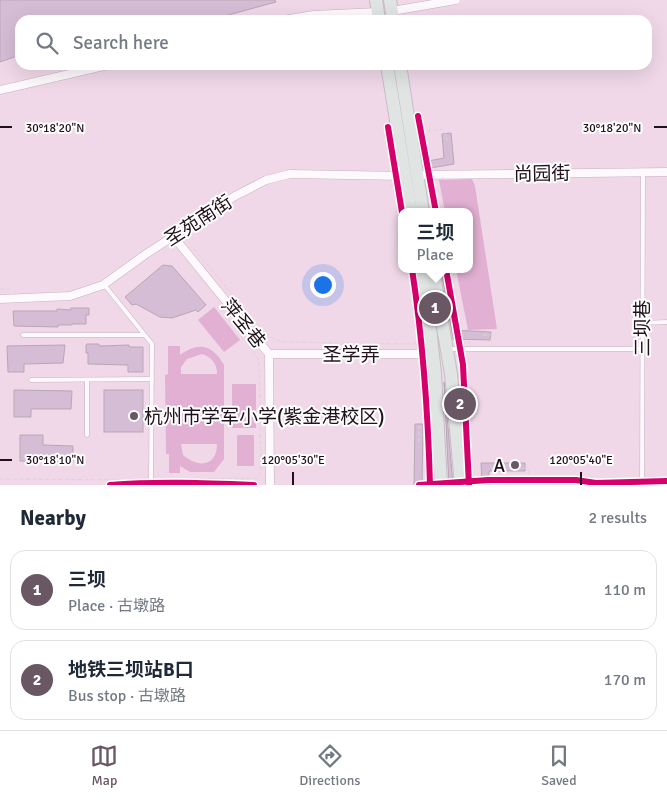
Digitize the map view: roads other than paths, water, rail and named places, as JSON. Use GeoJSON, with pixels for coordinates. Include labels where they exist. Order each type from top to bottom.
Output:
{"type":"FeatureCollection","features":[{"type":"Feature","properties":{"kind":"main road"},"geometry":{"type":"LineString","coordinates":[[387,70],[410,208]]}},
{"type":"Feature","properties":{"kind":"main road"},"geometry":{"type":"LineString","coordinates":[[400,70],[406,176],[421,208]]}},
{"type":"Feature","properties":{"kind":"main road"},"geometry":{"type":"LineString","coordinates":[[422,273],[428,308],[428,354],[441,485]]}},
{"type":"Feature","properties":{"kind":"main road"},"geometry":{"type":"LineString","coordinates":[[434,273],[456,344],[451,374],[461,485]]}},
{"type":"Feature","properties":{"kind":"street"},"geometry":{"type":"LineString","coordinates":[[392,10],[456,0]]}},
{"type":"Feature","properties":{"kind":"street"},"geometry":{"type":"LineString","coordinates":[[314,15],[378,11]]}},
{"type":"Feature","properties":{"kind":"street"},"geometry":{"type":"LineString","coordinates":[[0,90],[86,70]]}},
{"type":"Feature","properties":{"kind":"street","name":"尚园街"},"geometry":{"type":"LineString","coordinates":[[406,176],[667,172]]}},
{"type":"Feature","properties":{"kind":"street","name":"圣苑南街"},"geometry":{"type":"LineString","coordinates":[[0,299],[70,296],[103,285],[235,196],[266,180],[290,174],[406,176]]}},
{"type":"Feature","properties":{"kind":"street","name":"萍圣巷"},"geometry":{"type":"LineString","coordinates":[[173,236],[270,354],[270,485]]}},
{"type":"Feature","properties":{"kind":"street","name":"圣学弄"},"geometry":{"type":"LineString","coordinates":[[270,354],[428,354]]}},
{"type":"Feature","properties":{"kind":"lane","name":"三坝巷"},"geometry":{"type":"LineString","coordinates":[[642,485],[643,172]]}},
{"type":"Feature","properties":{"kind":"lane"},"geometry":{"type":"LineString","coordinates":[[106,288],[152,344],[151,480]]}},
{"type":"Feature","properties":{"kind":"lane"},"geometry":{"type":"LineString","coordinates":[[642,322],[667,322]]}},
{"type":"Feature","properties":{"kind":"lane"},"geometry":{"type":"LineString","coordinates":[[23,335],[144,335]]}},
{"type":"Feature","properties":{"kind":"lane"},"geometry":{"type":"LineString","coordinates":[[456,344],[642,349]]}},
{"type":"Feature","properties":{"kind":"lane"},"geometry":{"type":"LineString","coordinates":[[31,380],[152,379]]}},
{"type":"Feature","properties":{"kind":"lane"},"geometry":{"type":"LineString","coordinates":[[87,380],[87,435]]}},
{"type":"Feature","properties":{"kind":"place","name":"三坝"},"geometry":{"type":"Point","coordinates":[435,308]}},
{"type":"Feature","properties":{"kind":"place","name":"地铁三坝站B口"},"geometry":{"type":"Point","coordinates":[460,404]}},
{"type":"Feature","properties":{"kind":"place","name":"杭州市学军小学(紫金港校区)"},"geometry":{"type":"Point","coordinates":[134,416]}},
{"type":"Feature","properties":{"kind":"place","name":"A"},"geometry":{"type":"Point","coordinates":[515,465]}}]}
